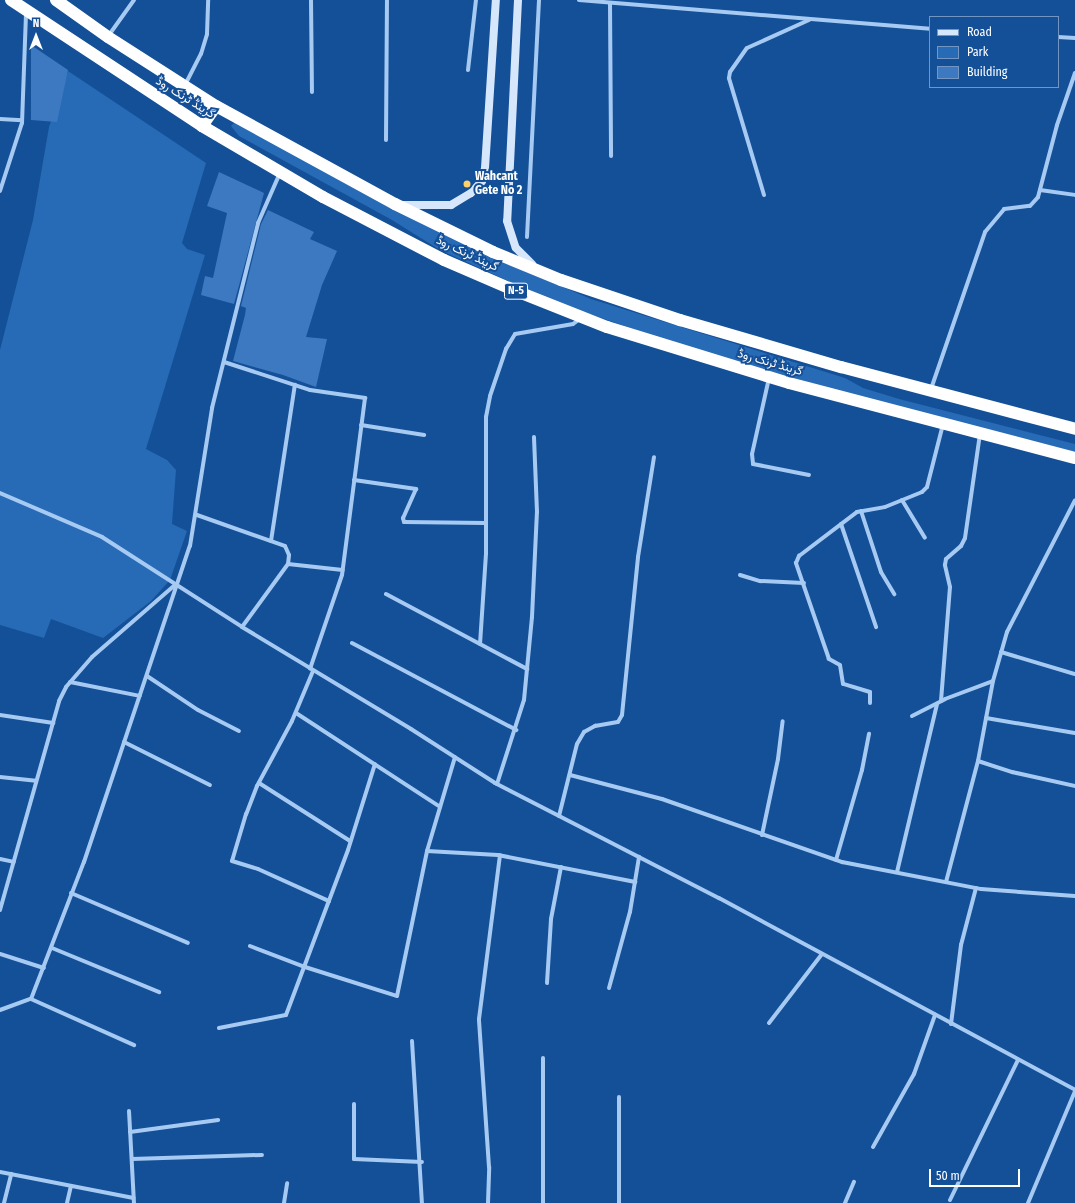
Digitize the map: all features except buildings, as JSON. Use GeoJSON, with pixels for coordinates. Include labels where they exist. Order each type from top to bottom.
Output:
{"type":"FeatureCollection","features":[{"type":"Feature","properties":{"kind":"highway","name":"گرینڈ ٹرنک روڈ"},"geometry":{"type":"LineString","coordinates":[[11,0],[202,126],[323,197],[444,260],[583,317],[769,377],[1075,458]]}},
{"type":"Feature","properties":{"kind":"highway","name":"گرینڈ ٹرنک روڈ"},"geometry":{"type":"LineString","coordinates":[[56,0],[108,37],[216,106],[395,204],[487,249],[542,272],[680,320],[930,391],[1075,429]]}},
{"type":"Feature","properties":{"kind":"highway"},"geometry":{"type":"LineString","coordinates":[[202,126],[216,106]]}},
{"type":"Feature","properties":{"kind":"main road"},"geometry":{"type":"LineString","coordinates":[[395,204],[451,205],[471,193],[482,181],[485,168],[496,0]]}},
{"type":"Feature","properties":{"kind":"main road"},"geometry":{"type":"LineString","coordinates":[[518,0],[507,221],[510,235],[519,253],[542,272]]}},
{"type":"Feature","properties":{"kind":"street"},"geometry":{"type":"LineString","coordinates":[[108,37],[134,0]]}},
{"type":"Feature","properties":{"kind":"street"},"geometry":{"type":"LineString","coordinates":[[184,85],[201,54],[207,34],[208,0]]}},
{"type":"Feature","properties":{"kind":"street"},"geometry":{"type":"LineString","coordinates":[[311,0],[312,92]]}},
{"type":"Feature","properties":{"kind":"street"},"geometry":{"type":"LineString","coordinates":[[386,140],[387,0]]}},
{"type":"Feature","properties":{"kind":"street"},"geometry":{"type":"LineString","coordinates":[[468,70],[476,0]]}},
{"type":"Feature","properties":{"kind":"street"},"geometry":{"type":"LineString","coordinates":[[527,236],[539,0]]}},
{"type":"Feature","properties":{"kind":"street"},"geometry":{"type":"LineString","coordinates":[[579,0],[610,4],[929,29]]}},
{"type":"Feature","properties":{"kind":"street"},"geometry":{"type":"LineString","coordinates":[[610,4],[611,156]]}},
{"type":"Feature","properties":{"kind":"street"},"geometry":{"type":"LineString","coordinates":[[0,191],[22,120],[27,11]]}},
{"type":"Feature","properties":{"kind":"street"},"geometry":{"type":"LineString","coordinates":[[764,195],[731,86],[730,72],[747,48],[809,20]]}},
{"type":"Feature","properties":{"kind":"street"},"geometry":{"type":"LineString","coordinates":[[1059,37],[1075,38]]}},
{"type":"Feature","properties":{"kind":"street"},"geometry":{"type":"LineString","coordinates":[[930,391],[985,232],[1004,209],[1030,206],[1038,197],[1056,125],[1075,73]]}},
{"type":"Feature","properties":{"kind":"street"},"geometry":{"type":"LineString","coordinates":[[0,119],[22,120]]}},
{"type":"Feature","properties":{"kind":"street"},"geometry":{"type":"LineString","coordinates":[[31,999],[52,948],[147,676],[176,584],[190,546],[197,515],[206,440],[224,362],[258,223],[281,171]]}},
{"type":"Feature","properties":{"kind":"street"},"geometry":{"type":"LineString","coordinates":[[1040,190],[1075,195]]}},
{"type":"Feature","properties":{"kind":"street"},"geometry":{"type":"LineString","coordinates":[[480,644],[486,523],[486,417],[506,349],[515,334],[522,331],[573,324],[583,317]]}},
{"type":"Feature","properties":{"kind":"street"},"geometry":{"type":"LineString","coordinates":[[224,362],[310,390],[365,398],[343,570],[296,713],[259,783],[246,814],[232,861],[258,869],[329,901]]}},
{"type":"Feature","properties":{"kind":"street"},"geometry":{"type":"LineString","coordinates":[[769,377],[752,454],[753,464],[809,475]]}},
{"type":"Feature","properties":{"kind":"street"},"geometry":{"type":"LineString","coordinates":[[271,541],[294,385]]}},
{"type":"Feature","properties":{"kind":"street"},"geometry":{"type":"LineString","coordinates":[[870,703],[870,692],[843,684],[840,665],[829,659],[796,563],[799,556],[840,524],[860,511],[885,507],[922,492],[927,487],[943,424]]}},
{"type":"Feature","properties":{"kind":"street"},"geometry":{"type":"LineString","coordinates":[[361,426],[424,435]]}},
{"type":"Feature","properties":{"kind":"street"},"geometry":{"type":"LineString","coordinates":[[941,701],[950,587],[945,565],[946,559],[961,546],[965,538],[980,433]]}},
{"type":"Feature","properties":{"kind":"street"},"geometry":{"type":"LineString","coordinates":[[497,784],[516,730],[524,700],[537,512],[534,437]]}},
{"type":"Feature","properties":{"kind":"street"},"geometry":{"type":"LineString","coordinates":[[559,816],[577,744],[584,732],[595,726],[618,722],[622,715],[638,557],[654,457]]}},
{"type":"Feature","properties":{"kind":"street"},"geometry":{"type":"LineString","coordinates":[[354,480],[416,489],[403,518],[404,522],[486,523]]}},
{"type":"Feature","properties":{"kind":"street"},"geometry":{"type":"LineString","coordinates":[[0,493],[102,537],[242,627],[497,784],[639,857],[1075,1090],[1028,1203]]}},
{"type":"Feature","properties":{"kind":"street"},"geometry":{"type":"LineString","coordinates":[[902,500],[925,538]]}},
{"type":"Feature","properties":{"kind":"street"},"geometry":{"type":"LineString","coordinates":[[946,882],[978,761],[993,681],[1007,632],[1075,500]]}},
{"type":"Feature","properties":{"kind":"street"},"geometry":{"type":"LineString","coordinates":[[860,511],[881,572],[894,594]]}},
{"type":"Feature","properties":{"kind":"street"},"geometry":{"type":"LineString","coordinates":[[197,515],[285,546],[290,555],[288,564],[242,627]]}},
{"type":"Feature","properties":{"kind":"street"},"geometry":{"type":"LineString","coordinates":[[840,524],[876,627]]}},
{"type":"Feature","properties":{"kind":"street"},"geometry":{"type":"LineString","coordinates":[[288,564],[343,570]]}},
{"type":"Feature","properties":{"kind":"street"},"geometry":{"type":"LineString","coordinates":[[740,575],[760,581],[804,583]]}},
{"type":"Feature","properties":{"kind":"street"},"geometry":{"type":"LineString","coordinates":[[0,910],[59,701],[70,682],[98,652],[176,584]]}},
{"type":"Feature","properties":{"kind":"street"},"geometry":{"type":"LineString","coordinates":[[386,594],[527,669]]}},
{"type":"Feature","properties":{"kind":"street"},"geometry":{"type":"LineString","coordinates":[[352,643],[516,730]]}},
{"type":"Feature","properties":{"kind":"street"},"geometry":{"type":"LineString","coordinates":[[1001,652],[1075,674]]}},
{"type":"Feature","properties":{"kind":"street"},"geometry":{"type":"LineString","coordinates":[[147,676],[198,710],[239,731]]}},
{"type":"Feature","properties":{"kind":"street"},"geometry":{"type":"LineString","coordinates":[[912,716],[941,701],[993,681]]}},
{"type":"Feature","properties":{"kind":"street"},"geometry":{"type":"LineString","coordinates":[[70,682],[140,696]]}},
{"type":"Feature","properties":{"kind":"street"},"geometry":{"type":"LineString","coordinates":[[897,872],[937,704]]}},
{"type":"Feature","properties":{"kind":"street"},"geometry":{"type":"LineString","coordinates":[[296,713],[440,807]]}},
{"type":"Feature","properties":{"kind":"street"},"geometry":{"type":"LineString","coordinates":[[0,715],[53,723]]}},
{"type":"Feature","properties":{"kind":"street"},"geometry":{"type":"LineString","coordinates":[[986,718],[1075,733]]}},
{"type":"Feature","properties":{"kind":"street"},"geometry":{"type":"LineString","coordinates":[[762,835],[778,759],[783,721]]}},
{"type":"Feature","properties":{"kind":"street"},"geometry":{"type":"LineString","coordinates":[[836,860],[862,770],[869,734]]}},
{"type":"Feature","properties":{"kind":"street"},"geometry":{"type":"LineString","coordinates":[[124,742],[210,785]]}},
{"type":"Feature","properties":{"kind":"street"},"geometry":{"type":"LineString","coordinates":[[250,946],[305,967],[397,996],[427,851],[455,757]]}},
{"type":"Feature","properties":{"kind":"street"},"geometry":{"type":"LineString","coordinates":[[978,761],[1012,772],[1075,786]]}},
{"type":"Feature","properties":{"kind":"street"},"geometry":{"type":"LineString","coordinates":[[219,1028],[286,1015],[329,901],[350,841],[374,764]]}},
{"type":"Feature","properties":{"kind":"street"},"geometry":{"type":"LineString","coordinates":[[570,775],[662,799],[836,860],[976,888],[1075,896]]}},
{"type":"Feature","properties":{"kind":"street"},"geometry":{"type":"LineString","coordinates":[[0,777],[36,781]]}},
{"type":"Feature","properties":{"kind":"street"},"geometry":{"type":"LineString","coordinates":[[259,783],[350,841]]}},
{"type":"Feature","properties":{"kind":"street"},"geometry":{"type":"LineString","coordinates":[[427,851],[500,856],[635,882]]}},
{"type":"Feature","properties":{"kind":"street"},"geometry":{"type":"LineString","coordinates":[[488,1203],[488,1167],[479,1020],[500,856]]}},
{"type":"Feature","properties":{"kind":"street"},"geometry":{"type":"LineString","coordinates":[[609,988],[635,882],[639,857]]}},
{"type":"Feature","properties":{"kind":"street"},"geometry":{"type":"LineString","coordinates":[[0,859],[14,862]]}},
{"type":"Feature","properties":{"kind":"street"},"geometry":{"type":"LineString","coordinates":[[547,983],[550,919],[561,867]]}},
{"type":"Feature","properties":{"kind":"street"},"geometry":{"type":"LineString","coordinates":[[951,1024],[961,945],[976,888]]}},
{"type":"Feature","properties":{"kind":"street"},"geometry":{"type":"LineString","coordinates":[[71,892],[188,943]]}},
{"type":"Feature","properties":{"kind":"street"},"geometry":{"type":"LineString","coordinates":[[52,948],[159,992]]}},
{"type":"Feature","properties":{"kind":"street"},"geometry":{"type":"LineString","coordinates":[[0,954],[44,968]]}},
{"type":"Feature","properties":{"kind":"street"},"geometry":{"type":"LineString","coordinates":[[769,1022],[822,954]]}},
{"type":"Feature","properties":{"kind":"street"},"geometry":{"type":"LineString","coordinates":[[0,1010],[31,999],[134,1045]]}},
{"type":"Feature","properties":{"kind":"street"},"geometry":{"type":"LineString","coordinates":[[874,1147],[914,1074],[935,1015]]}},
{"type":"Feature","properties":{"kind":"street"},"geometry":{"type":"LineString","coordinates":[[412,1041],[422,1162],[422,1203]]}},
{"type":"Feature","properties":{"kind":"street"},"geometry":{"type":"LineString","coordinates":[[543,1058],[543,1203]]}},
{"type":"Feature","properties":{"kind":"street"},"geometry":{"type":"LineString","coordinates":[[950,1200],[1018,1060]]}},
{"type":"Feature","properties":{"kind":"street"},"geometry":{"type":"LineString","coordinates":[[618,1203],[619,1097]]}},
{"type":"Feature","properties":{"kind":"street"},"geometry":{"type":"LineString","coordinates":[[354,1104],[354,1159],[422,1162]]}},
{"type":"Feature","properties":{"kind":"street"},"geometry":{"type":"LineString","coordinates":[[0,1172],[134,1200],[129,1111]]}},
{"type":"Feature","properties":{"kind":"street"},"geometry":{"type":"LineString","coordinates":[[130,1132],[218,1120]]}},
{"type":"Feature","properties":{"kind":"street"},"geometry":{"type":"LineString","coordinates":[[132,1159],[262,1154]]}},
{"type":"Feature","properties":{"kind":"street"},"geometry":{"type":"LineString","coordinates":[[4,1203],[11,1174]]}},
{"type":"Feature","properties":{"kind":"street"},"geometry":{"type":"LineString","coordinates":[[845,1203],[854,1182]]}},
{"type":"Feature","properties":{"kind":"street"},"geometry":{"type":"LineString","coordinates":[[284,1203],[287,1184]]}},
{"type":"Feature","properties":{"kind":"street"},"geometry":{"type":"LineString","coordinates":[[68,1203],[71,1186]]}},
{"type":"Feature","properties":{"kind":"green space"},"geometry":{"type":"Polygon","coordinates":[[[68,71],[206,163],[182,243],[187,249],[205,255],[146,449],[167,460],[176,470],[172,524],[187,531],[170,580],[151,601],[103,638],[51,619],[44,638],[0,625],[0,350],[33,220],[49,127],[68,71]]]}},
{"type":"Feature","properties":{"kind":"green space"},"geometry":{"type":"Polygon","coordinates":[[[235,122],[368,196],[504,262],[591,299],[845,378],[863,388],[899,399],[1075,444],[1075,452],[853,395],[679,345],[550,300],[440,250],[392,220],[239,136],[231,126],[235,122]]]}},
{"type":"Feature","properties":{"kind":"place","name":"Wahcant Gete No 2"},"geometry":{"type":"Point","coordinates":[467,184]}}]}
